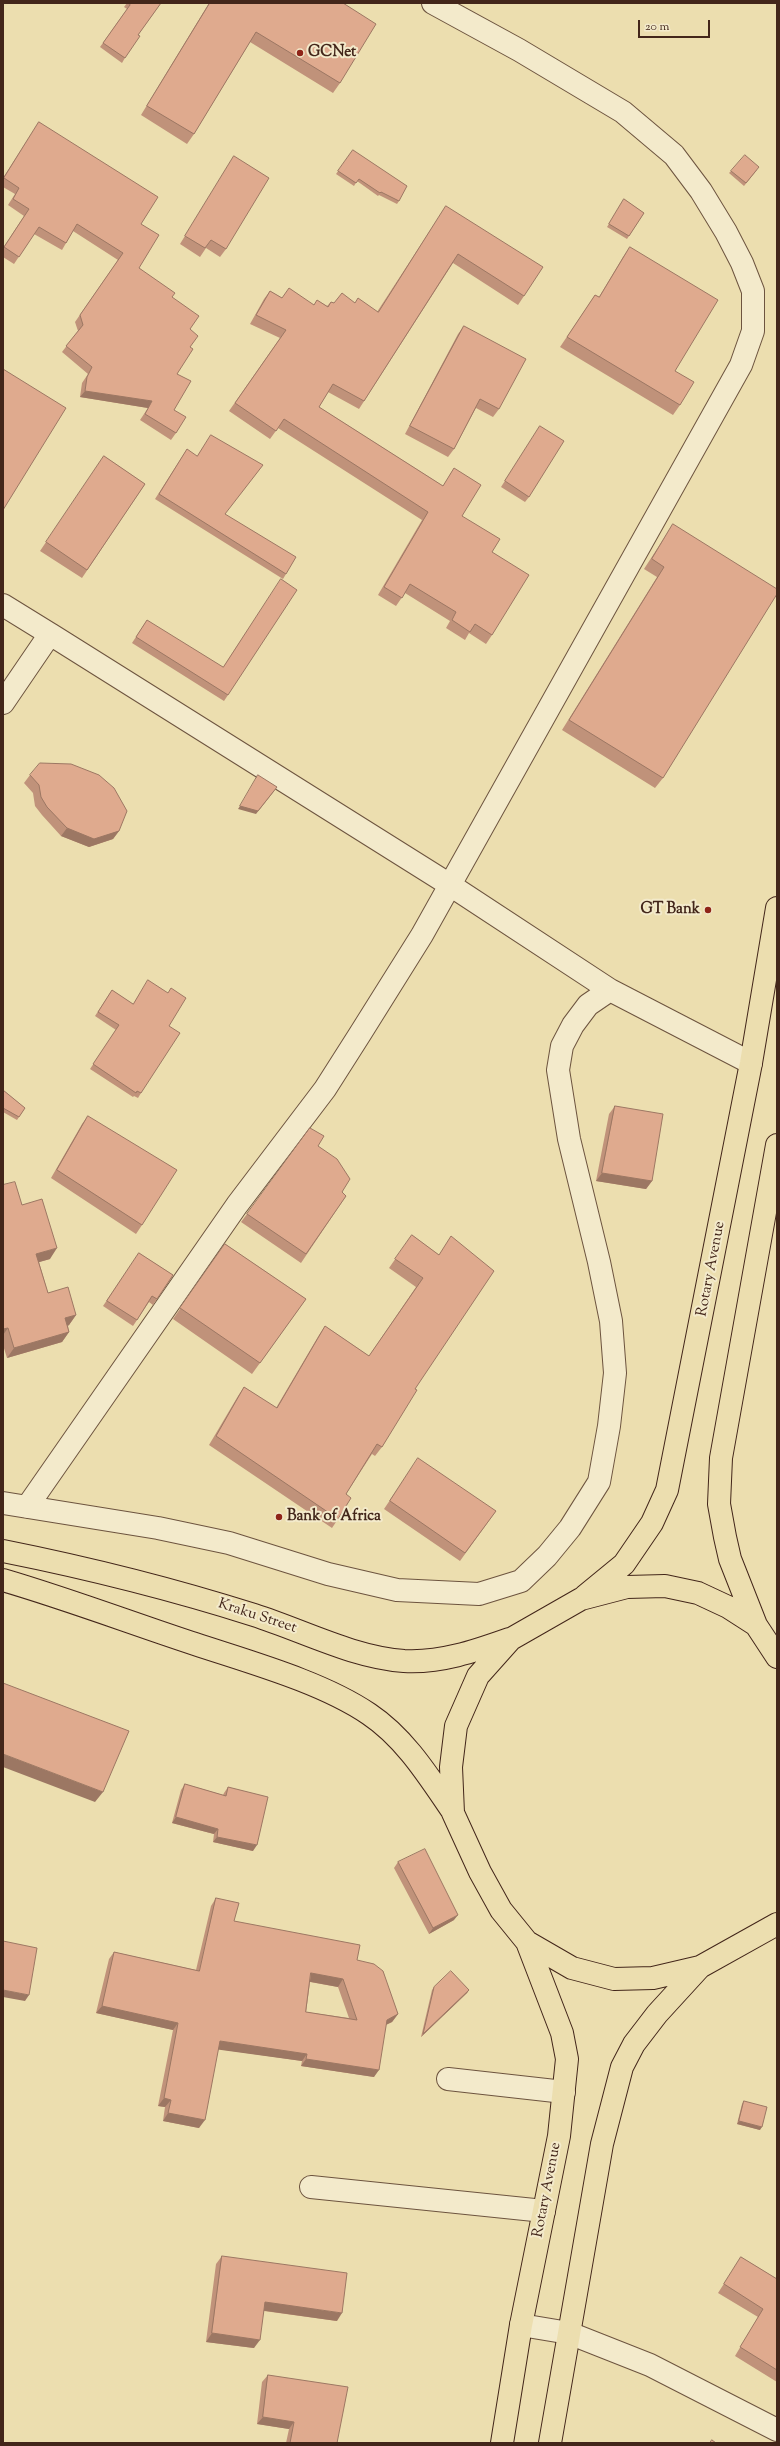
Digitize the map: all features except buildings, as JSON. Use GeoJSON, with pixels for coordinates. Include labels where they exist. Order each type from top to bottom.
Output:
{"type":"FeatureCollection","features":[{"type":"Feature","properties":{"kind":"main road","name":"Rotary Avenue"},"geometry":{"type":"LineString","coordinates":[[581,1599],[624,1564],[652,1523],[668,1490],[751,1063],[777,908]]}},
{"type":"Feature","properties":{"kind":"main road"},"geometry":{"type":"LineString","coordinates":[[777,1145],[722,1451],[719,1489],[719,1504],[730,1559],[756,1625],[777,1656]]}},
{"type":"Feature","properties":{"kind":"main road","name":"Kraku Street"},"geometry":{"type":"LineString","coordinates":[[3,1551],[72,1564],[166,1588],[262,1618],[368,1656],[405,1661],[442,1659],[478,1651],[510,1639]]}},
{"type":"Feature","properties":{"kind":"main road"},"geometry":{"type":"LineString","coordinates":[[3,1580],[65,1598],[248,1661],[318,1688],[369,1714],[398,1738],[426,1772],[453,1813],[480,1872],[501,1910],[527,1942],[572,1968],[614,1978],[653,1978],[700,1967]]}},
{"type":"Feature","properties":{"kind":"main road"},"geometry":{"type":"LineString","coordinates":[[453,1813],[451,1767],[456,1726],[478,1676],[510,1639],[581,1599],[627,1587],[665,1586],[698,1593],[728,1607],[756,1625]]}},
{"type":"Feature","properties":{"kind":"main road"},"geometry":{"type":"LineString","coordinates":[[550,2443],[602,2144],[622,2067],[634,2044],[657,2014],[700,1967],[775,1923]]}},
{"type":"Feature","properties":{"kind":"main road","name":"Rotary Avenue"},"geometry":{"type":"LineString","coordinates":[[502,2443],[521,2325],[559,2136],[567,2059],[562,2033],[527,1942]]}},
{"type":"Feature","properties":{"kind":"street"},"geometry":{"type":"LineString","coordinates":[[27,1507],[237,1205],[325,1089],[422,935],[742,365],[753,330],[753,291],[742,263],[726,232],[701,191],[674,155],[623,112],[519,50],[434,3]]}},
{"type":"Feature","properties":{"kind":"street"},"geometry":{"type":"LineString","coordinates":[[3,605],[450,885],[610,990],[751,1063]]}},
{"type":"Feature","properties":{"kind":"street"},"geometry":{"type":"LineString","coordinates":[[3,703],[50,634]]}},
{"type":"Feature","properties":{"kind":"street"},"geometry":{"type":"LineString","coordinates":[[3,1504],[114,1519],[194,1535],[229,1543],[328,1574],[397,1590],[479,1594],[521,1581],[547,1556],[570,1528],[599,1482],[609,1426],[615,1373],[611,1321],[592,1231],[569,1139],[558,1070],[562,1046],[573,1025],[588,1005],[610,990]]}},
{"type":"Feature","properties":{"kind":"street"},"geometry":{"type":"LineString","coordinates":[[448,2079],[564,2092]]}},
{"type":"Feature","properties":{"kind":"street"},"geometry":{"type":"LineString","coordinates":[[311,2187],[544,2211]]}},
{"type":"Feature","properties":{"kind":"street"},"geometry":{"type":"LineString","coordinates":[[521,2325],[569,2333],[650,2366],[777,2430]]}},
{"type":"Feature","properties":{"kind":"place","name":"GCNet"},"geometry":{"type":"Point","coordinates":[300,53]}},
{"type":"Feature","properties":{"kind":"place","name":"GT Bank"},"geometry":{"type":"Point","coordinates":[708,910]}},
{"type":"Feature","properties":{"kind":"place","name":"Bank of Africa"},"geometry":{"type":"Point","coordinates":[279,1517]}}]}
